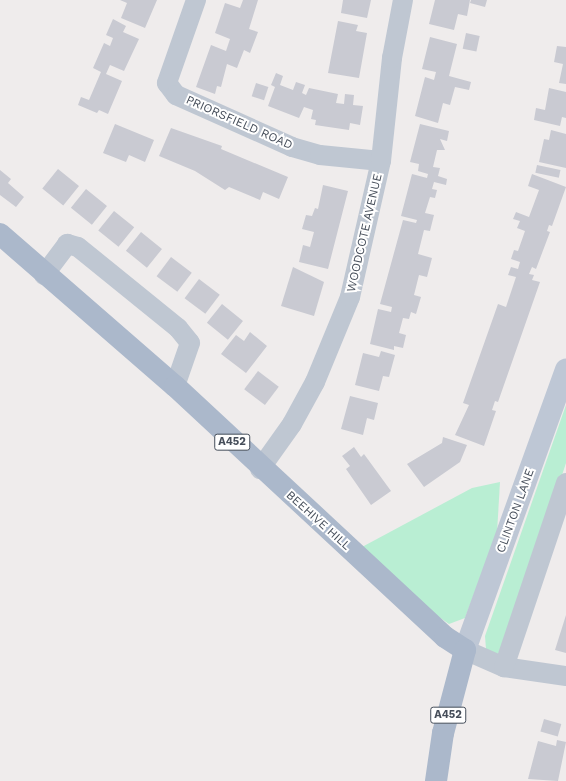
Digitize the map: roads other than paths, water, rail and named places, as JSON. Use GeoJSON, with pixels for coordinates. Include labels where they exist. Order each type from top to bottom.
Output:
{"type":"FeatureCollection","features":[{"type":"Feature","properties":{"kind":"main road","name":"BEEHIVE HILL"},"geometry":{"type":"LineString","coordinates":[[0,234],[44,275],[175,386],[260,468],[445,637],[465,650]]}},
{"type":"Feature","properties":{"kind":"main road","name":"CLINTON LANE"},"geometry":{"type":"LineString","coordinates":[[465,650],[566,370]]}},
{"type":"Feature","properties":{"kind":"main road","name":"A452"},"geometry":{"type":"LineString","coordinates":[[436,781],[443,733],[465,650]]}},
{"type":"Feature","properties":{"kind":"street","name":"PRIORSFIELD ROAD"},"geometry":{"type":"LineString","coordinates":[[196,0],[167,83],[176,95],[292,147],[320,154],[382,162]]}},
{"type":"Feature","properties":{"kind":"street","name":"WOODCOTE AVENUE"},"geometry":{"type":"LineString","coordinates":[[260,468],[312,388],[342,317],[367,237],[382,162],[392,58],[403,0]]}},
{"type":"Feature","properties":{"kind":"street"},"geometry":{"type":"LineString","coordinates":[[44,275],[67,244],[78,247],[178,328],[190,343],[175,386]]}},
{"type":"Feature","properties":{"kind":"street"},"geometry":{"type":"LineString","coordinates":[[504,667],[566,483]]}},
{"type":"Feature","properties":{"kind":"street"},"geometry":{"type":"LineString","coordinates":[[465,650],[504,667],[566,676]]}}]}
